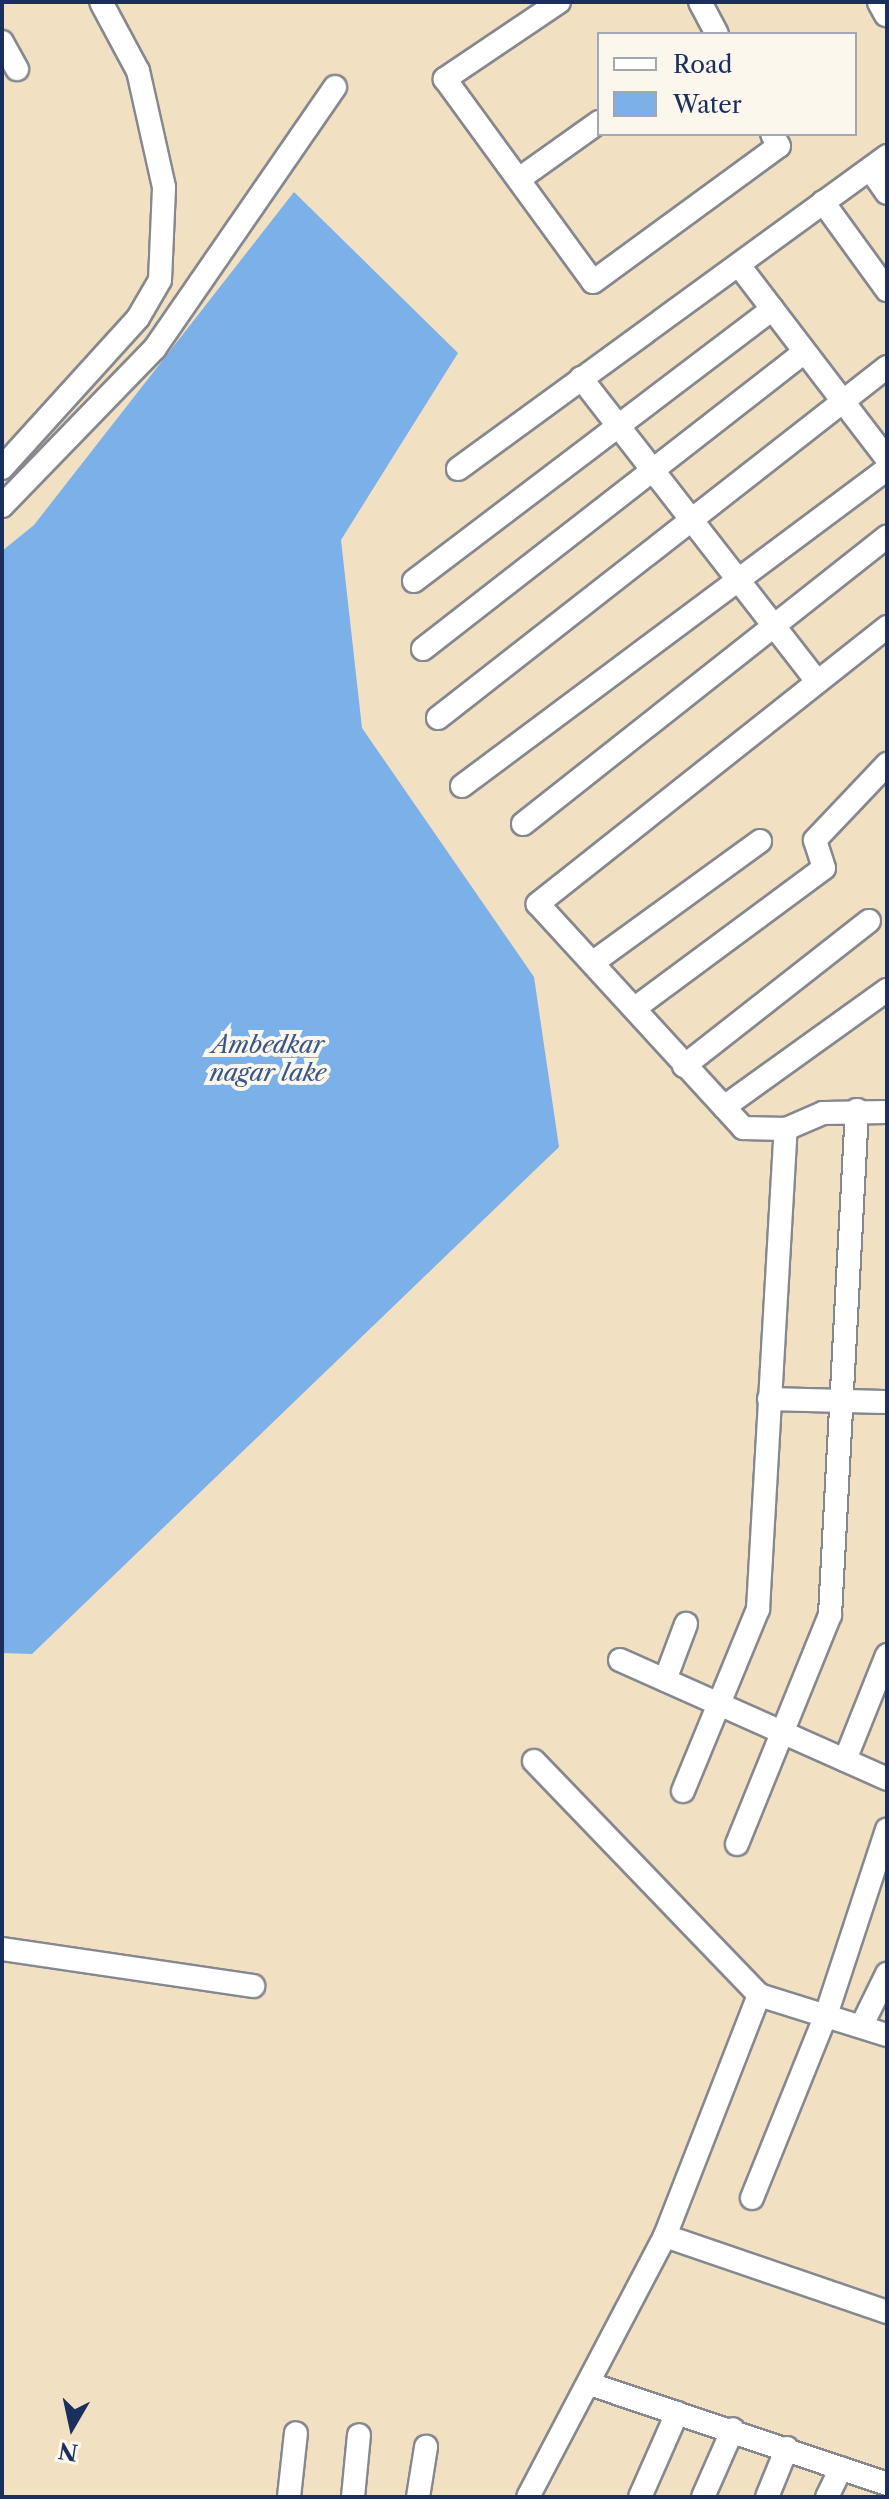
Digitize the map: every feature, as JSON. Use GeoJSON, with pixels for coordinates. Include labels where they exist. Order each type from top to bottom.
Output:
{"type":"FeatureCollection","features":[{"type":"Feature","properties":{"kind":"street"},"geometry":{"type":"LineString","coordinates":[[2,468],[138,318],[160,280],[164,187],[138,71],[101,2]]}},
{"type":"Feature","properties":{"kind":"street"},"geometry":{"type":"LineString","coordinates":[[559,2],[445,79],[593,282],[779,146],[773,136]]}},
{"type":"Feature","properties":{"kind":"street"},"geometry":{"type":"LineString","coordinates":[[700,2],[716,32]]}},
{"type":"Feature","properties":{"kind":"street"},"geometry":{"type":"LineString","coordinates":[[881,2],[887,13]]}},
{"type":"Feature","properties":{"kind":"street"},"geometry":{"type":"LineString","coordinates":[[2,42],[17,69]]}},
{"type":"Feature","properties":{"kind":"street"},"geometry":{"type":"LineString","coordinates":[[2,506],[155,348],[335,87]]}},
{"type":"Feature","properties":{"kind":"street"},"geometry":{"type":"LineString","coordinates":[[519,179],[597,123]]}},
{"type":"Feature","properties":{"kind":"street"},"geometry":{"type":"LineString","coordinates":[[458,469],[581,378],[741,268],[878,162],[887,193]]}},
{"type":"Feature","properties":{"kind":"street"},"geometry":{"type":"LineString","coordinates":[[823,202],[887,290]]}},
{"type":"Feature","properties":{"kind":"street"},"geometry":{"type":"LineString","coordinates":[[741,268],[887,459]]}},
{"type":"Feature","properties":{"kind":"street"},"geometry":{"type":"LineString","coordinates":[[414,581],[616,422],[772,309]]}},
{"type":"Feature","properties":{"kind":"street"},"geometry":{"type":"LineString","coordinates":[[423,649],[656,473],[803,353]]}},
{"type":"Feature","properties":{"kind":"street"},"geometry":{"type":"LineString","coordinates":[[438,718],[694,521],[887,367]]}},
{"type":"Feature","properties":{"kind":"street"},"geometry":{"type":"LineString","coordinates":[[581,378],[815,679]]}},
{"type":"Feature","properties":{"kind":"street"},"geometry":{"type":"LineString","coordinates":[[462,786],[738,577],[887,469]]}},
{"type":"Feature","properties":{"kind":"street"},"geometry":{"type":"LineString","coordinates":[[523,824],[887,537]]}},
{"type":"Feature","properties":{"kind":"street"},"geometry":{"type":"LineString","coordinates":[[887,627],[815,679],[538,904],[595,961],[684,1066],[743,1128],[786,1129],[823,1113],[857,1110],[887,1112]]}},
{"type":"Feature","properties":{"kind":"street"},"geometry":{"type":"LineString","coordinates":[[635,1008],[824,868],[815,840],[887,764]]}},
{"type":"Feature","properties":{"kind":"street"},"geometry":{"type":"LineString","coordinates":[[595,961],[760,841]]}},
{"type":"Feature","properties":{"kind":"street"},"geometry":{"type":"LineString","coordinates":[[684,1066],[869,921]]}},
{"type":"Feature","properties":{"kind":"street"},"geometry":{"type":"LineString","coordinates":[[724,1107],[887,990]]}},
{"type":"Feature","properties":{"kind":"street"},"geometry":{"type":"LineString","coordinates":[[737,1844],[830,1615],[844,1400],[857,1110]]}},
{"type":"Feature","properties":{"kind":"street"},"geometry":{"type":"LineString","coordinates":[[683,1791],[724,1707],[758,1609],[786,1129]]}},
{"type":"Feature","properties":{"kind":"street"},"geometry":{"type":"LineString","coordinates":[[769,1399],[887,1402]]}},
{"type":"Feature","properties":{"kind":"street"},"geometry":{"type":"LineString","coordinates":[[665,1680],[686,1624]]}},
{"type":"Feature","properties":{"kind":"street"},"geometry":{"type":"LineString","coordinates":[[845,1760],[887,1655]]}},
{"type":"Feature","properties":{"kind":"street"},"geometry":{"type":"LineString","coordinates":[[620,1660],[887,1779]]}},
{"type":"Feature","properties":{"kind":"street"},"geometry":{"type":"LineString","coordinates":[[534,1761],[759,1995],[827,2012],[887,2035]]}},
{"type":"Feature","properties":{"kind":"street"},"geometry":{"type":"LineString","coordinates":[[752,2198],[827,2012],[887,1830]]}},
{"type":"Feature","properties":{"kind":"street"},"geometry":{"type":"LineString","coordinates":[[2,1949],[253,1986]]}},
{"type":"Feature","properties":{"kind":"street"},"geometry":{"type":"LineString","coordinates":[[862,2025],[887,1974]]}},
{"type":"Feature","properties":{"kind":"street"},"geometry":{"type":"LineString","coordinates":[[528,2497],[593,2385],[665,2236],[759,1995]]}},
{"type":"Feature","properties":{"kind":"street"},"geometry":{"type":"LineString","coordinates":[[665,2236],[887,2312]]}},
{"type":"Feature","properties":{"kind":"street"},"geometry":{"type":"LineString","coordinates":[[593,2385],[733,2429],[887,2484]]}},
{"type":"Feature","properties":{"kind":"street"},"geometry":{"type":"LineString","coordinates":[[640,2497],[677,2413]]}},
{"type":"Feature","properties":{"kind":"street"},"geometry":{"type":"LineString","coordinates":[[703,2497],[733,2429]]}},
{"type":"Feature","properties":{"kind":"street"},"geometry":{"type":"LineString","coordinates":[[289,2497],[296,2433]]}},
{"type":"Feature","properties":{"kind":"street"},"geometry":{"type":"LineString","coordinates":[[353,2497],[359,2435]]}},
{"type":"Feature","properties":{"kind":"street"},"geometry":{"type":"LineString","coordinates":[[418,2497],[426,2447]]}},
{"type":"Feature","properties":{"kind":"street"},"geometry":{"type":"LineString","coordinates":[[767,2497],[787,2448]]}},
{"type":"Feature","properties":{"kind":"street"},"geometry":{"type":"LineString","coordinates":[[827,2497],[841,2468]]}},
{"type":"Feature","properties":{"kind":"water","name":"Ambedkar nagar lake"},"geometry":{"type":"Polygon","coordinates":[[[294,192],[458,353],[341,540],[362,728],[534,977],[559,1147],[32,1654],[2,1653],[2,551],[34,525],[294,192]]]}}]}
